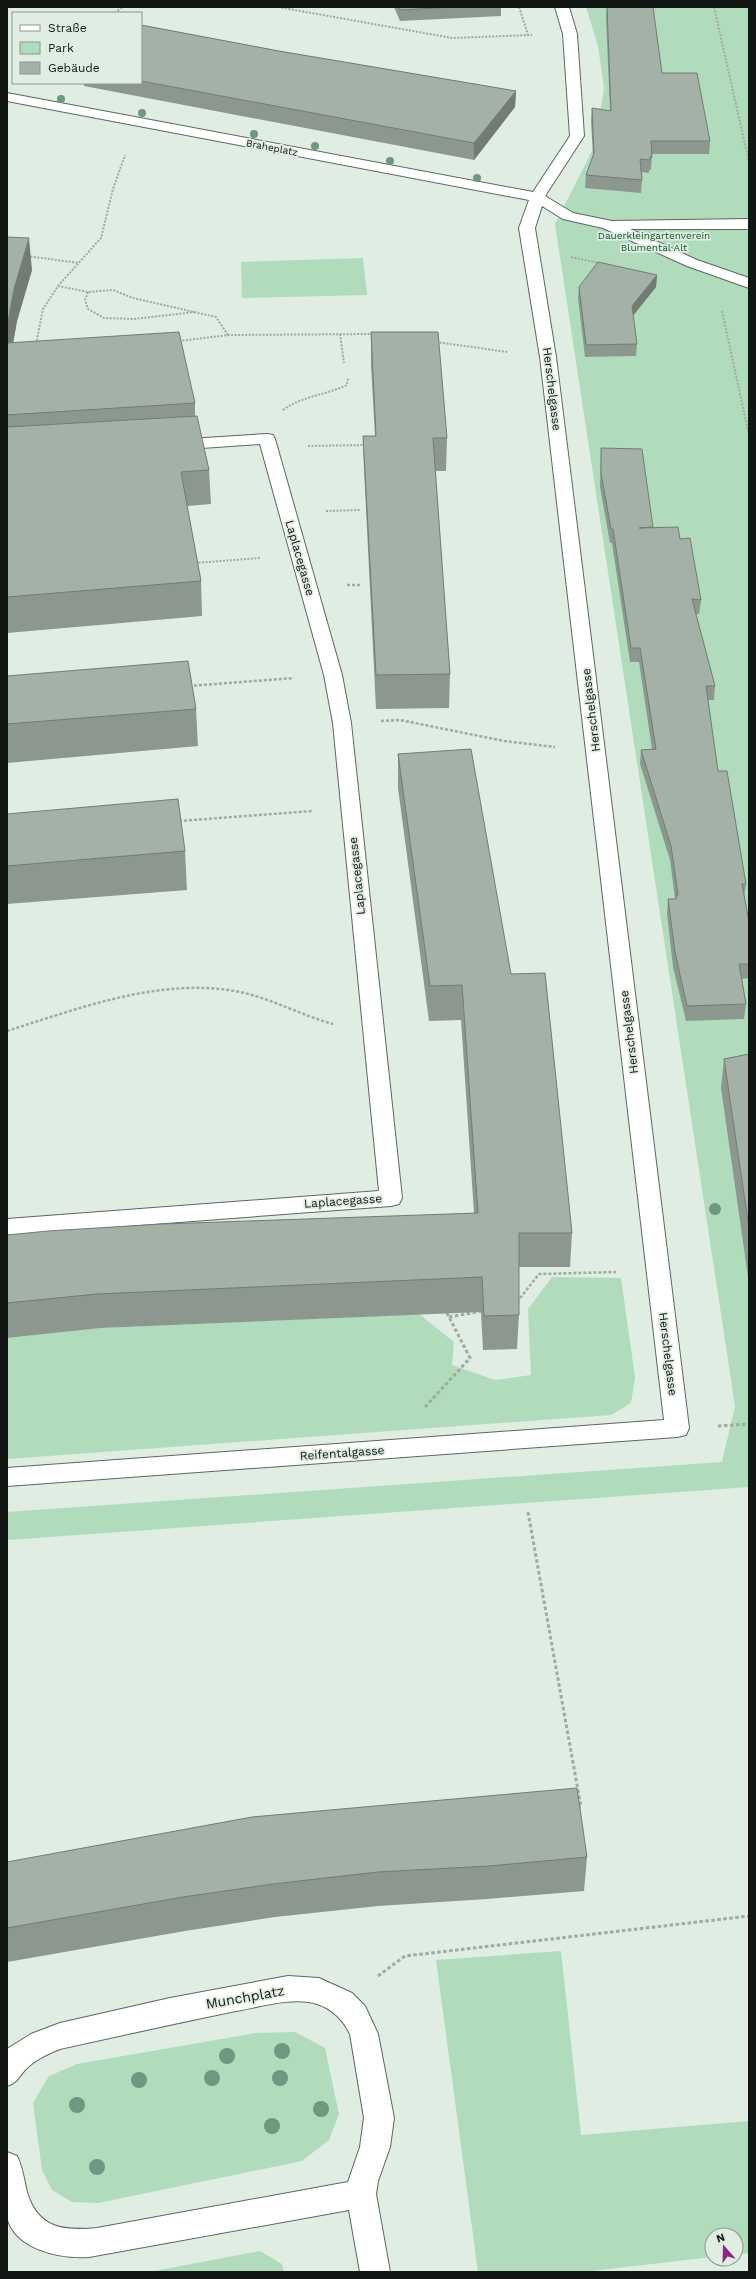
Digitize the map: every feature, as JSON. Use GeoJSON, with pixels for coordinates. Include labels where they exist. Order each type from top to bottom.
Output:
{"type":"FeatureCollection","features":[{"type":"Feature","properties":{"kind":"street","name":"Herschelgasse"},"geometry":{"type":"LineString","coordinates":[[562,7],[570,34],[577,136],[536,197],[527,228],[548,357],[677,1428]]}},
{"type":"Feature","properties":{"kind":"street","name":"Braheplatz"},"geometry":{"type":"LineString","coordinates":[[7,97],[536,197],[568,216],[608,225]]}},
{"type":"Feature","properties":{"kind":"street"},"geometry":{"type":"LineString","coordinates":[[608,225],[749,224]]}},
{"type":"Feature","properties":{"kind":"street"},"geometry":{"type":"LineString","coordinates":[[608,225],[692,263],[749,283]]}},
{"type":"Feature","properties":{"kind":"street"},"geometry":{"type":"LineString","coordinates":[[692,263],[749,267]]}},
{"type":"Feature","properties":{"kind":"street"},"geometry":{"type":"LineString","coordinates":[[157,446],[268,443]]}},
{"type":"Feature","properties":{"kind":"street","name":"Laplacegasse"},"geometry":{"type":"LineString","coordinates":[[7,1226],[391,1198],[342,723],[334,675],[268,443]]}},
{"type":"Feature","properties":{"kind":"street","name":"Reifentalgasse"},"geometry":{"type":"LineString","coordinates":[[7,1477],[677,1428]]}},
{"type":"Feature","properties":{"kind":"street","name":"Munchplatz"},"geometry":{"type":"LineString","coordinates":[[7,2073],[15,2060],[47,2040],[170,2011],[288,1988],[319,1991],[342,2002],[355,2016],[364,2034],[380,2118],[375,2147],[363,2181],[361,2194],[375,2272]]}},
{"type":"Feature","properties":{"kind":"street"},"geometry":{"type":"LineString","coordinates":[[7,2166],[12,2196],[23,2220],[41,2235],[65,2243],[97,2242],[361,2194]]}},
{"type":"Feature","properties":{"kind":"path"},"geometry":{"type":"LineString","coordinates":[[278,7],[452,38],[570,34]]}},
{"type":"Feature","properties":{"kind":"path"},"geometry":{"type":"LineString","coordinates":[[519,7],[528,35]]}},
{"type":"Feature","properties":{"kind":"path"},"geometry":{"type":"LineString","coordinates":[[714,7],[749,162]]}},
{"type":"Feature","properties":{"kind":"path"},"geometry":{"type":"LineString","coordinates":[[36,349],[43,309],[58,286],[101,238],[120,165],[133,139],[150,124]]}},
{"type":"Feature","properties":{"kind":"path"},"geometry":{"type":"LineString","coordinates":[[531,249],[601,264]]}},
{"type":"Feature","properties":{"kind":"path"},"geometry":{"type":"LineString","coordinates":[[22,256],[44,257],[79,263]]}},
{"type":"Feature","properties":{"kind":"path"},"geometry":{"type":"LineString","coordinates":[[58,286],[88,292],[114,290],[146,301],[216,317],[229,336]]}},
{"type":"Feature","properties":{"kind":"path"},"geometry":{"type":"LineString","coordinates":[[88,292],[85,300],[88,309],[104,318],[134,319],[198,312]]}},
{"type":"Feature","properties":{"kind":"path"},"geometry":{"type":"LineString","coordinates":[[722,310],[749,435]]}},
{"type":"Feature","properties":{"kind":"path"},"geometry":{"type":"LineString","coordinates":[[340,334],[344,363]]}},
{"type":"Feature","properties":{"kind":"path"},"geometry":{"type":"LineString","coordinates":[[179,341],[229,336],[376,334]]}},
{"type":"Feature","properties":{"kind":"path"},"geometry":{"type":"LineString","coordinates":[[431,342],[548,357]]}},
{"type":"Feature","properties":{"kind":"path"},"geometry":{"type":"LineString","coordinates":[[268,443],[285,435],[280,413],[291,403],[339,390],[347,385],[348,378]]}},
{"type":"Feature","properties":{"kind":"path"},"geometry":{"type":"LineString","coordinates":[[268,443],[367,444]]}},
{"type":"Feature","properties":{"kind":"path"},"geometry":{"type":"LineString","coordinates":[[189,564],[300,556]]}},
{"type":"Feature","properties":{"kind":"path"},"geometry":{"type":"LineString","coordinates":[[183,686],[334,675]]}},
{"type":"Feature","properties":{"kind":"path"},"geometry":{"type":"LineString","coordinates":[[342,723],[400,720],[504,741],[554,747],[596,748]]}},
{"type":"Feature","properties":{"kind":"path"},"geometry":{"type":"LineString","coordinates":[[177,822],[350,807]]}},
{"type":"Feature","properties":{"kind":"path"},"geometry":{"type":"LineString","coordinates":[[7,1032],[70,1012],[147,992],[196,987],[236,992],[275,1003],[311,1019],[374,1033]]}},
{"type":"Feature","properties":{"kind":"path"},"geometry":{"type":"LineString","coordinates":[[514,1306],[539,1274],[658,1270]]}},
{"type":"Feature","properties":{"kind":"path"},"geometry":{"type":"LineString","coordinates":[[385,1450],[470,1358],[445,1310]]}},
{"type":"Feature","properties":{"kind":"path"},"geometry":{"type":"LineString","coordinates":[[449,1317],[485,1311]]}},
{"type":"Feature","properties":{"kind":"path"},"geometry":{"type":"LineString","coordinates":[[528,1512],[582,1807],[574,1808]]}},
{"type":"Feature","properties":{"kind":"path"},"geometry":{"type":"LineString","coordinates":[[342,2002],[405,1956],[749,1916]]}},
{"type":"Feature","properties":{"kind":"green space","name":"Dauerkleingartenverein Blumental Alt"},"geometry":{"type":"Polygon","coordinates":[[[586,7],[749,7],[749,1487],[7,1540],[7,1512],[722,1462],[735,1406],[555,224],[595,145],[604,88],[598,46],[586,7]]]}},
{"type":"Feature","properties":{"kind":"green space"},"geometry":{"type":"Polygon","coordinates":[[[363,258],[367,295],[242,298],[241,262],[363,258]]]}},
{"type":"Feature","properties":{"kind":"green space"},"geometry":{"type":"Polygon","coordinates":[[[552,1277],[621,1278],[635,1377],[631,1403],[611,1415],[7,1459],[7,1338],[101,1328],[419,1314],[454,1342],[452,1365],[495,1380],[531,1375],[528,1309],[552,1277]]]}},
{"type":"Feature","properties":{"kind":"green space"},"geometry":{"type":"Polygon","coordinates":[[[561,1951],[581,2135],[749,2121],[749,2253],[744,2254],[744,2227],[704,2227],[704,2258],[583,2272],[478,2272],[436,1960],[561,1951]]]}},
{"type":"Feature","properties":{"kind":"green space"},"geometry":{"type":"Polygon","coordinates":[[[295,2032],[325,2048],[339,2114],[329,2140],[302,2161],[98,2203],[72,2202],[52,2190],[42,2170],[33,2103],[49,2076],[77,2064],[256,2033],[295,2032]]]}},
{"type":"Feature","properties":{"kind":"green space"},"geometry":{"type":"Polygon","coordinates":[[[260,2251],[282,2264],[284,2272],[149,2272],[260,2251]]]}},
{"type":"Feature","properties":{"kind":"building"},"geometry":{"type":"Polygon","coordinates":[[[399,7],[455,7],[400,10],[399,7]]]}},
{"type":"Feature","properties":{"kind":"building"},"geometry":{"type":"Polygon","coordinates":[[[607,7],[653,7],[662,73],[697,73],[710,141],[651,141],[652,157],[650,157],[650,160],[640,159],[642,180],[586,175],[594,153],[592,108],[611,111],[607,7]]]}},
{"type":"Feature","properties":{"kind":"building"},"geometry":{"type":"Polygon","coordinates":[[[142,25],[279,51],[516,91],[474,143],[142,81],[142,25]]]}},
{"type":"Feature","properties":{"kind":"building"},"geometry":{"type":"Polygon","coordinates":[[[7,237],[29,238],[14,289],[7,327],[7,237]]]}},
{"type":"Feature","properties":{"kind":"building"},"geometry":{"type":"Polygon","coordinates":[[[598,262],[657,275],[632,306],[637,344],[586,345],[579,287],[598,262]]]}},
{"type":"Feature","properties":{"kind":"building"},"geometry":{"type":"Polygon","coordinates":[[[179,332],[195,403],[7,415],[7,343],[179,332]]]}},
{"type":"Feature","properties":{"kind":"building"},"geometry":{"type":"Polygon","coordinates":[[[371,332],[438,332],[447,438],[433,438],[450,674],[376,675],[363,436],[376,436],[371,332]]]}},
{"type":"Feature","properties":{"kind":"building"},"geometry":{"type":"Polygon","coordinates":[[[197,416],[209,470],[181,472],[201,581],[7,597],[7,427],[197,416]]]}},
{"type":"Feature","properties":{"kind":"building"},"geometry":{"type":"Polygon","coordinates":[[[601,448],[642,449],[653,527],[639,528],[678,527],[680,539],[690,538],[701,600],[692,599],[715,686],[706,686],[718,771],[727,771],[746,884],[742,884],[749,922],[749,964],[739,964],[746,1004],[687,1006],[675,952],[668,899],[676,899],[676,895],[678,895],[671,846],[641,750],[656,749],[640,648],[631,648],[613,529],[611,529],[601,473],[601,448]]]}},
{"type":"Feature","properties":{"kind":"building"},"geometry":{"type":"Polygon","coordinates":[[[188,661],[196,709],[7,724],[7,676],[188,661]]]}},
{"type":"Feature","properties":{"kind":"building"},"geometry":{"type":"Polygon","coordinates":[[[471,749],[511,974],[545,973],[572,1233],[519,1233],[519,1315],[484,1316],[482,1277],[97,1294],[7,1303],[7,1235],[162,1224],[478,1213],[462,985],[430,986],[398,754],[471,749]]]}},
{"type":"Feature","properties":{"kind":"building"},"geometry":{"type":"Polygon","coordinates":[[[178,799],[185,851],[7,866],[7,814],[178,799]]]}},
{"type":"Feature","properties":{"kind":"building"},"geometry":{"type":"Polygon","coordinates":[[[749,1054],[749,1228],[724,1059],[749,1054]]]}},
{"type":"Feature","properties":{"kind":"building"},"geometry":{"type":"Polygon","coordinates":[[[577,1788],[587,1857],[489,1866],[378,1872],[273,1884],[183,1897],[7,1928],[7,1862],[252,1817],[577,1788]]]}}]}
